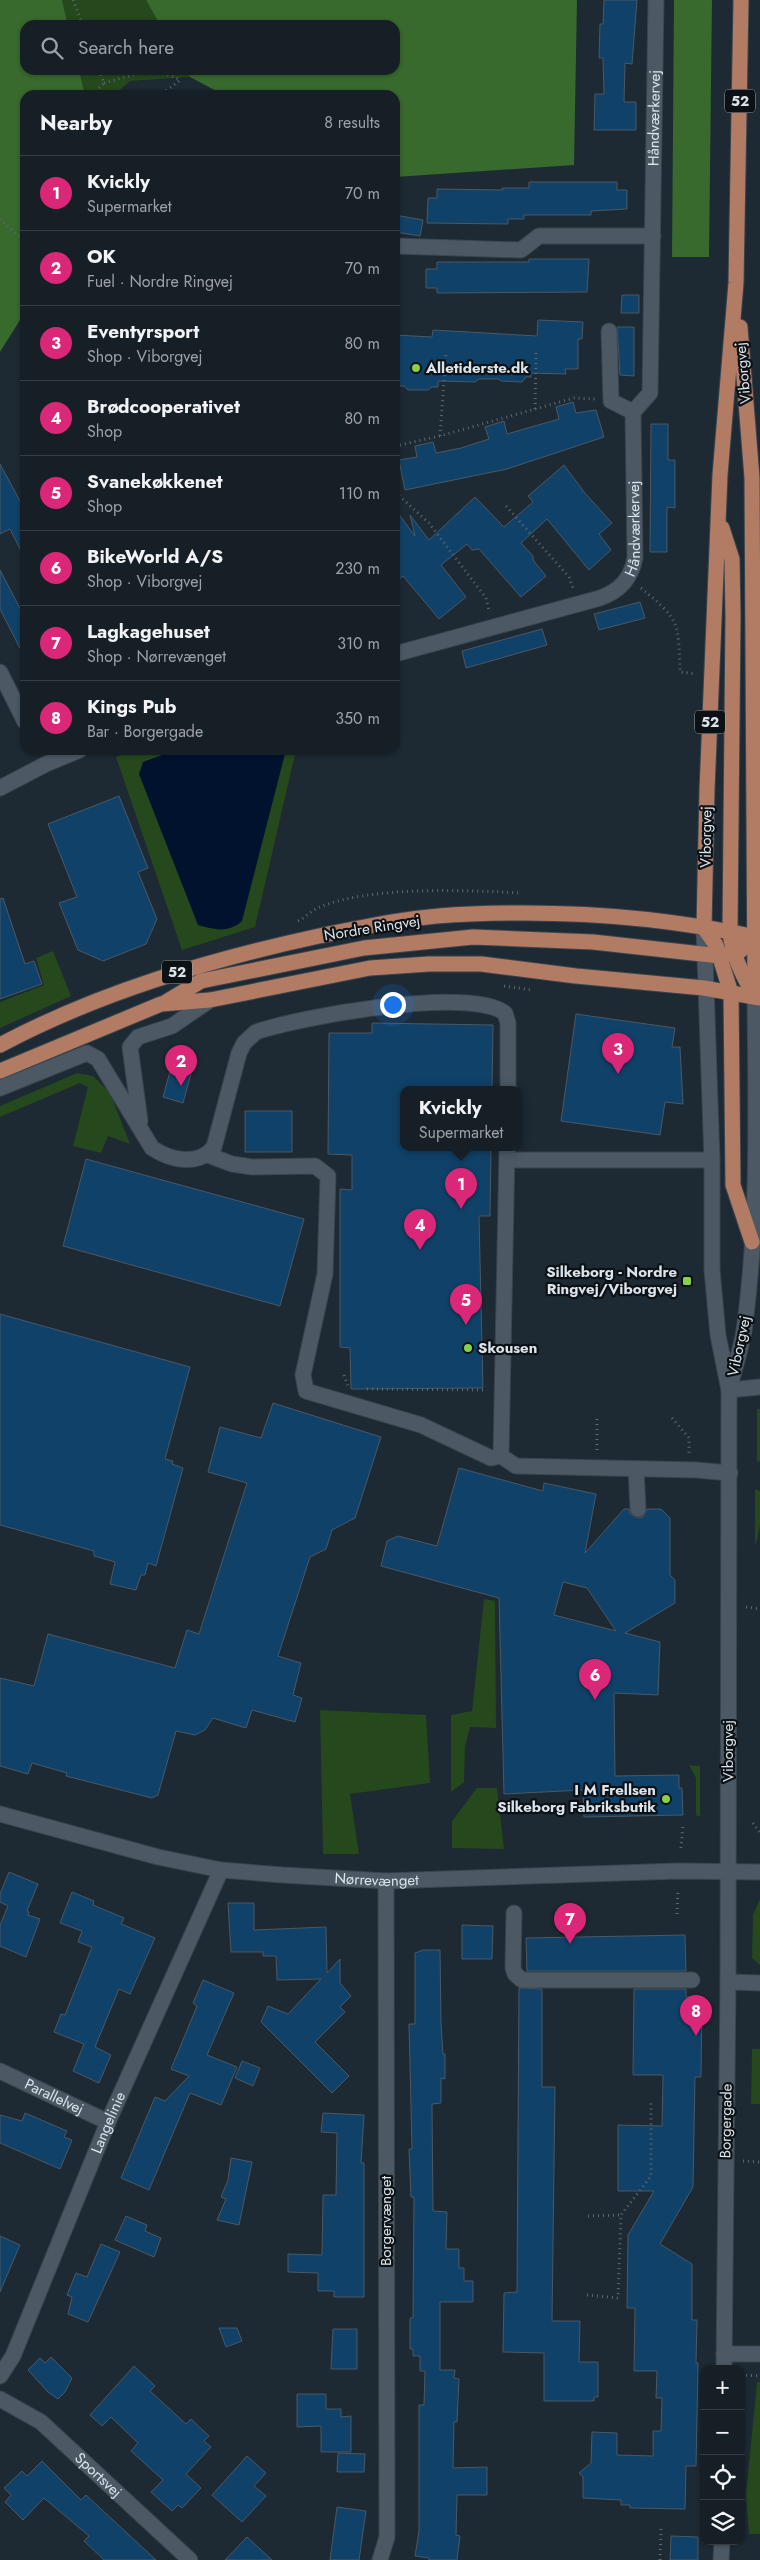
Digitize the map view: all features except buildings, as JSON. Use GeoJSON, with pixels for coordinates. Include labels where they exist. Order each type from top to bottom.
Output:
{"type":"FeatureCollection","features":[{"type":"Feature","properties":{"kind":"main road","name":"Viborgvej"},"geometry":{"type":"LineString","coordinates":[[704,928],[720,475],[736,283],[742,0]]}},
{"type":"Feature","properties":{"kind":"main road","name":"Viborgvej"},"geometry":{"type":"LineString","coordinates":[[736,283],[752,478],[757,937],[746,971],[758,998]]}},
{"type":"Feature","properties":{"kind":"main road"},"geometry":{"type":"LineString","coordinates":[[719,516],[732,559],[730,932],[727,954]]}},
{"type":"Feature","properties":{"kind":"main road","name":"Nordre Ringvej"},"geometry":{"type":"LineString","coordinates":[[0,1045],[90,1003],[200,964],[364,927],[469,914],[487,914],[656,919],[757,937]]}},
{"type":"Feature","properties":{"kind":"main road"},"geometry":{"type":"LineString","coordinates":[[704,928],[727,954],[746,971],[731,993],[733,1185],[752,1242]]}},
{"type":"Feature","properties":{"kind":"main road"},"geometry":{"type":"LineString","coordinates":[[161,1004],[201,981],[364,948],[472,937],[593,942],[704,955],[727,954],[748,944],[757,937]]}},
{"type":"Feature","properties":{"kind":"main road"},"geometry":{"type":"LineString","coordinates":[[161,1004],[210,1000],[370,968],[429,964],[481,964],[576,976],[704,988],[758,998]]}},
{"type":"Feature","properties":{"kind":"main road","name":"52"},"geometry":{"type":"LineString","coordinates":[[0,1071],[161,1004]]}},
{"type":"Feature","properties":{"kind":"street","name":"Håndværkervej"},"geometry":{"type":"LineString","coordinates":[[400,653],[608,595],[620,588],[628,579],[635,558],[633,412],[650,393],[656,0]]}},
{"type":"Feature","properties":{"kind":"street"},"geometry":{"type":"LineString","coordinates":[[400,246],[521,250],[539,236],[653,236]]}},
{"type":"Feature","properties":{"kind":"street"},"geometry":{"type":"LineString","coordinates":[[609,331],[610,401],[633,412]]}},
{"type":"Feature","properties":{"kind":"street"},"geometry":{"type":"LineString","coordinates":[[0,672],[20,712]]}},
{"type":"Feature","properties":{"kind":"street"},"geometry":{"type":"LineString","coordinates":[[0,788],[42,757]]}},
{"type":"Feature","properties":{"kind":"street","name":"Viborgvej"},"geometry":{"type":"LineString","coordinates":[[704,928],[704,988],[712,1160],[712,1270],[718,1335],[729,1390],[729,1873]]}},
{"type":"Feature","properties":{"kind":"street"},"geometry":{"type":"LineString","coordinates":[[704,988],[720,977],[746,971]]}},
{"type":"Feature","properties":{"kind":"street","name":"Viborgvej"},"geometry":{"type":"LineString","coordinates":[[729,1390],[745,1325],[752,1242],[757,1169],[758,998]]}},
{"type":"Feature","properties":{"kind":"street"},"geometry":{"type":"LineString","coordinates":[[141,1128],[130,1047],[138,1037],[172,1026],[210,1000]]}},
{"type":"Feature","properties":{"kind":"street"},"geometry":{"type":"LineString","coordinates":[[0,1088],[87,1053],[98,1059],[152,1148],[166,1156],[189,1160],[208,1155],[214,1148],[238,1053],[251,1036],[265,1028],[355,1009],[438,1004],[480,1004],[497,1008],[505,1013],[507,1018],[508,1086]]}},
{"type":"Feature","properties":{"kind":"street"},"geometry":{"type":"LineString","coordinates":[[501,1456],[504,1392],[506,1164],[508,1154],[712,1160]]}},
{"type":"Feature","properties":{"kind":"street"},"geometry":{"type":"LineString","coordinates":[[208,1155],[232,1164],[252,1167],[314,1166],[328,1176],[325,1274],[303,1375],[306,1391],[421,1425],[491,1458],[501,1456],[516,1466],[696,1470],[730,1474]]}},
{"type":"Feature","properties":{"kind":"street"},"geometry":{"type":"LineString","coordinates":[[729,1390],[760,1387]]}},
{"type":"Feature","properties":{"kind":"street"},"geometry":{"type":"LineString","coordinates":[[636,1469],[638,1509]]}},
{"type":"Feature","properties":{"kind":"street","name":"Nørrevænget"},"geometry":{"type":"LineString","coordinates":[[0,1814],[152,1856],[221,1870],[386,1881],[678,1871],[760,1872]]}},
{"type":"Feature","properties":{"kind":"street","name":"Langelinie"},"geometry":{"type":"LineString","coordinates":[[0,2376],[12,2356],[108,2122],[221,1870]]}},
{"type":"Feature","properties":{"kind":"street","name":"Borgergade"},"geometry":{"type":"LineString","coordinates":[[724,2361],[729,1873]]}},
{"type":"Feature","properties":{"kind":"street","name":"Borgervænget"},"geometry":{"type":"LineString","coordinates":[[380,2560],[387,2537],[386,1881]]}},
{"type":"Feature","properties":{"kind":"street"},"geometry":{"type":"LineString","coordinates":[[514,1913],[513,1968],[515,1974],[522,1980],[692,1980]]}},
{"type":"Feature","properties":{"kind":"street"},"geometry":{"type":"LineString","coordinates":[[728,1982],[760,1983]]}},
{"type":"Feature","properties":{"kind":"street","name":"Parallelvej"},"geometry":{"type":"LineString","coordinates":[[0,2071],[108,2122]]}},
{"type":"Feature","properties":{"kind":"street"},"geometry":{"type":"LineString","coordinates":[[724,2361],[760,2354]]}},
{"type":"Feature","properties":{"kind":"street","name":"Sportsvej"},"geometry":{"type":"LineString","coordinates":[[0,2399],[41,2422],[190,2560]]}},
{"type":"Feature","properties":{"kind":"street"},"geometry":{"type":"LineString","coordinates":[[722,2545],[722,2560]]}},
{"type":"Feature","properties":{"kind":"path"},"geometry":{"type":"LineString","coordinates":[[73,0],[81,20]]}},
{"type":"Feature","properties":{"kind":"path"},"geometry":{"type":"LineString","coordinates":[[101,75],[104,83]]}},
{"type":"Feature","properties":{"kind":"path"},"geometry":{"type":"LineString","coordinates":[[97,90],[104,83],[132,75]]}},
{"type":"Feature","properties":{"kind":"path"},"geometry":{"type":"LineString","coordinates":[[167,90],[180,80],[172,75]]}},
{"type":"Feature","properties":{"kind":"path"},"geometry":{"type":"LineString","coordinates":[[0,219],[20,237]]}},
{"type":"Feature","properties":{"kind":"path"},"geometry":{"type":"LineString","coordinates":[[440,436],[446,352]]}},
{"type":"Feature","properties":{"kind":"path"},"geometry":{"type":"LineString","coordinates":[[535,409],[536,353]]}},
{"type":"Feature","properties":{"kind":"path"},"geometry":{"type":"LineString","coordinates":[[400,445],[440,436],[574,398],[610,401]]}},
{"type":"Feature","properties":{"kind":"path"},"geometry":{"type":"LineString","coordinates":[[400,497],[428,523],[486,598],[494,625]]}},
{"type":"Feature","properties":{"kind":"path"},"geometry":{"type":"LineString","coordinates":[[506,506],[569,577],[578,603]]}},
{"type":"Feature","properties":{"kind":"path"},"geometry":{"type":"LineString","coordinates":[[628,579],[662,606],[675,620],[679,634],[680,672],[712,675]]}},
{"type":"Feature","properties":{"kind":"path"},"geometry":{"type":"LineString","coordinates":[[344,1375],[349,1389]]}},
{"type":"Feature","properties":{"kind":"path"},"geometry":{"type":"LineString","coordinates":[[359,1389],[504,1392]]}},
{"type":"Feature","properties":{"kind":"path"},"geometry":{"type":"LineString","coordinates":[[596,1447],[597,1417]]}},
{"type":"Feature","properties":{"kind":"path"},"geometry":{"type":"LineString","coordinates":[[672,1418],[689,1438],[689,1449]]}},
{"type":"Feature","properties":{"kind":"path"},"geometry":{"type":"LineString","coordinates":[[753,1823],[760,1833]]}},
{"type":"Feature","properties":{"kind":"path"},"geometry":{"type":"LineString","coordinates":[[681,1848],[683,1825]]}},
{"type":"Feature","properties":{"kind":"path"},"geometry":{"type":"LineString","coordinates":[[677,1914],[678,1890]]}},
{"type":"Feature","properties":{"kind":"path"},"geometry":{"type":"LineString","coordinates":[[587,2295],[618,2298],[621,2215],[651,2176],[652,2102]]}},
{"type":"Feature","properties":{"kind":"path"},"geometry":{"type":"LineString","coordinates":[[588,2216],[621,2215]]}},
{"type":"Feature","properties":{"kind":"path"},"geometry":{"type":"LineString","coordinates":[[745,2375],[760,2376]]}},
{"type":"Feature","properties":{"kind":"path"},"geometry":{"type":"LineString","coordinates":[[660,2560],[661,2530]]}},
{"type":"Feature","properties":{"kind":"green space"},"geometry":{"type":"Polygon","coordinates":[[[0,0],[62,0],[67,20],[20,20],[20,75],[80,75],[84,90],[20,90],[20,320],[0,352],[0,0]]]}},
{"type":"Feature","properties":{"kind":"green space"},"geometry":{"type":"Polygon","coordinates":[[[62,0],[146,0],[157,20],[67,20],[62,0]]]}},
{"type":"Feature","properties":{"kind":"green space"},"geometry":{"type":"Polygon","coordinates":[[[146,0],[577,0],[574,165],[400,177],[400,90],[215,90],[189,75],[400,75],[400,20],[157,20],[146,0]]]}},
{"type":"Feature","properties":{"kind":"green space"},"geometry":{"type":"Polygon","coordinates":[[[674,0],[712,0],[709,257],[672,257],[674,0]]]}},
{"type":"Feature","properties":{"kind":"green space"},"geometry":{"type":"Polygon","coordinates":[[[80,75],[189,75],[190,77],[130,81],[120,90],[84,90],[80,75]]]}},
{"type":"Feature","properties":{"kind":"green space"},"geometry":{"type":"Polygon","coordinates":[[[121,755],[295,755],[255,927],[182,950],[116,757],[121,755]]]}},
{"type":"Feature","properties":{"kind":"green space"},"geometry":{"type":"Polygon","coordinates":[[[53,951],[71,996],[0,1028],[0,1002],[44,985],[36,958],[53,951]]]}},
{"type":"Feature","properties":{"kind":"green space"},"geometry":{"type":"Polygon","coordinates":[[[77,1073],[93,1076],[110,1093],[130,1144],[108,1136],[101,1153],[73,1146],[88,1087],[80,1083],[0,1117],[0,1106],[77,1073]]]}},
{"type":"Feature","properties":{"kind":"green space"},"geometry":{"type":"Polygon","coordinates":[[[757,1409],[760,1409],[760,1461],[757,1462],[757,1409]]]}},
{"type":"Feature","properties":{"kind":"green space"},"geometry":{"type":"Polygon","coordinates":[[[755,1489],[760,1491],[760,1525],[756,1544],[755,1543],[755,1489]]]}},
{"type":"Feature","properties":{"kind":"green space"},"geometry":{"type":"Polygon","coordinates":[[[484,1599],[495,1601],[496,1728],[470,1727],[465,1746],[464,1782],[451,1792],[451,1715],[472,1711],[484,1599]]]}},
{"type":"Feature","properties":{"kind":"green space"},"geometry":{"type":"Polygon","coordinates":[[[320,1710],[426,1715],[430,1783],[350,1794],[359,1854],[323,1854],[320,1710]]]}},
{"type":"Feature","properties":{"kind":"green space"},"geometry":{"type":"Polygon","coordinates":[[[689,1765],[700,1766],[700,1817],[696,1815],[696,1778],[689,1765]]]}},
{"type":"Feature","properties":{"kind":"green space"},"geometry":{"type":"Polygon","coordinates":[[[477,1788],[497,1788],[504,1849],[452,1848],[452,1821],[477,1788]]]}},
{"type":"Feature","properties":{"kind":"green space"},"geometry":{"type":"Polygon","coordinates":[[[760,1899],[760,1965],[752,1958],[753,1915],[760,1899]]]}},
{"type":"Feature","properties":{"kind":"green space"},"geometry":{"type":"Polygon","coordinates":[[[752,2049],[760,2049],[760,2104],[751,2104],[752,2049]]]}},
{"type":"Feature","properties":{"kind":"green space"},"geometry":{"type":"Polygon","coordinates":[[[757,2382],[760,2382],[760,2534],[749,2534],[746,2495],[757,2382]]]}},
{"type":"Feature","properties":{"kind":"water"},"geometry":{"type":"Polygon","coordinates":[[[162,755],[285,755],[242,921],[237,925],[227,929],[216,929],[198,925],[139,774],[143,762],[162,755]]]}},
{"type":"Feature","properties":{"kind":"place","name":"Alletiderste.dk"},"geometry":{"type":"Point","coordinates":[416,368]}},
{"type":"Feature","properties":{"kind":"place","name":"Eventyrsport"},"geometry":{"type":"Point","coordinates":[618,1074]}},
{"type":"Feature","properties":{"kind":"place","name":"OK"},"geometry":{"type":"Point","coordinates":[181,1086]}},
{"type":"Feature","properties":{"kind":"place","name":"Kvickly"},"geometry":{"type":"Point","coordinates":[461,1209]}},
{"type":"Feature","properties":{"kind":"place","name":"Brødcooperativet"},"geometry":{"type":"Point","coordinates":[420,1250]}},
{"type":"Feature","properties":{"kind":"place","name":"Silkeborg - Nordre Ringvej/Viborgvej"},"geometry":{"type":"Point","coordinates":[687,1281]}},
{"type":"Feature","properties":{"kind":"place","name":"Svanekøkkenet"},"geometry":{"type":"Point","coordinates":[466,1325]}},
{"type":"Feature","properties":{"kind":"place","name":"Skousen"},"geometry":{"type":"Point","coordinates":[468,1348]}},
{"type":"Feature","properties":{"kind":"place","name":"BikeWorld A/S"},"geometry":{"type":"Point","coordinates":[595,1700]}},
{"type":"Feature","properties":{"kind":"place","name":"I M Frellsen Silkeborg Fabriksbutik"},"geometry":{"type":"Point","coordinates":[666,1799]}},
{"type":"Feature","properties":{"kind":"place","name":"Lagkagehuset"},"geometry":{"type":"Point","coordinates":[570,1944]}},
{"type":"Feature","properties":{"kind":"place","name":"Kings Pub"},"geometry":{"type":"Point","coordinates":[696,2036]}}]}
